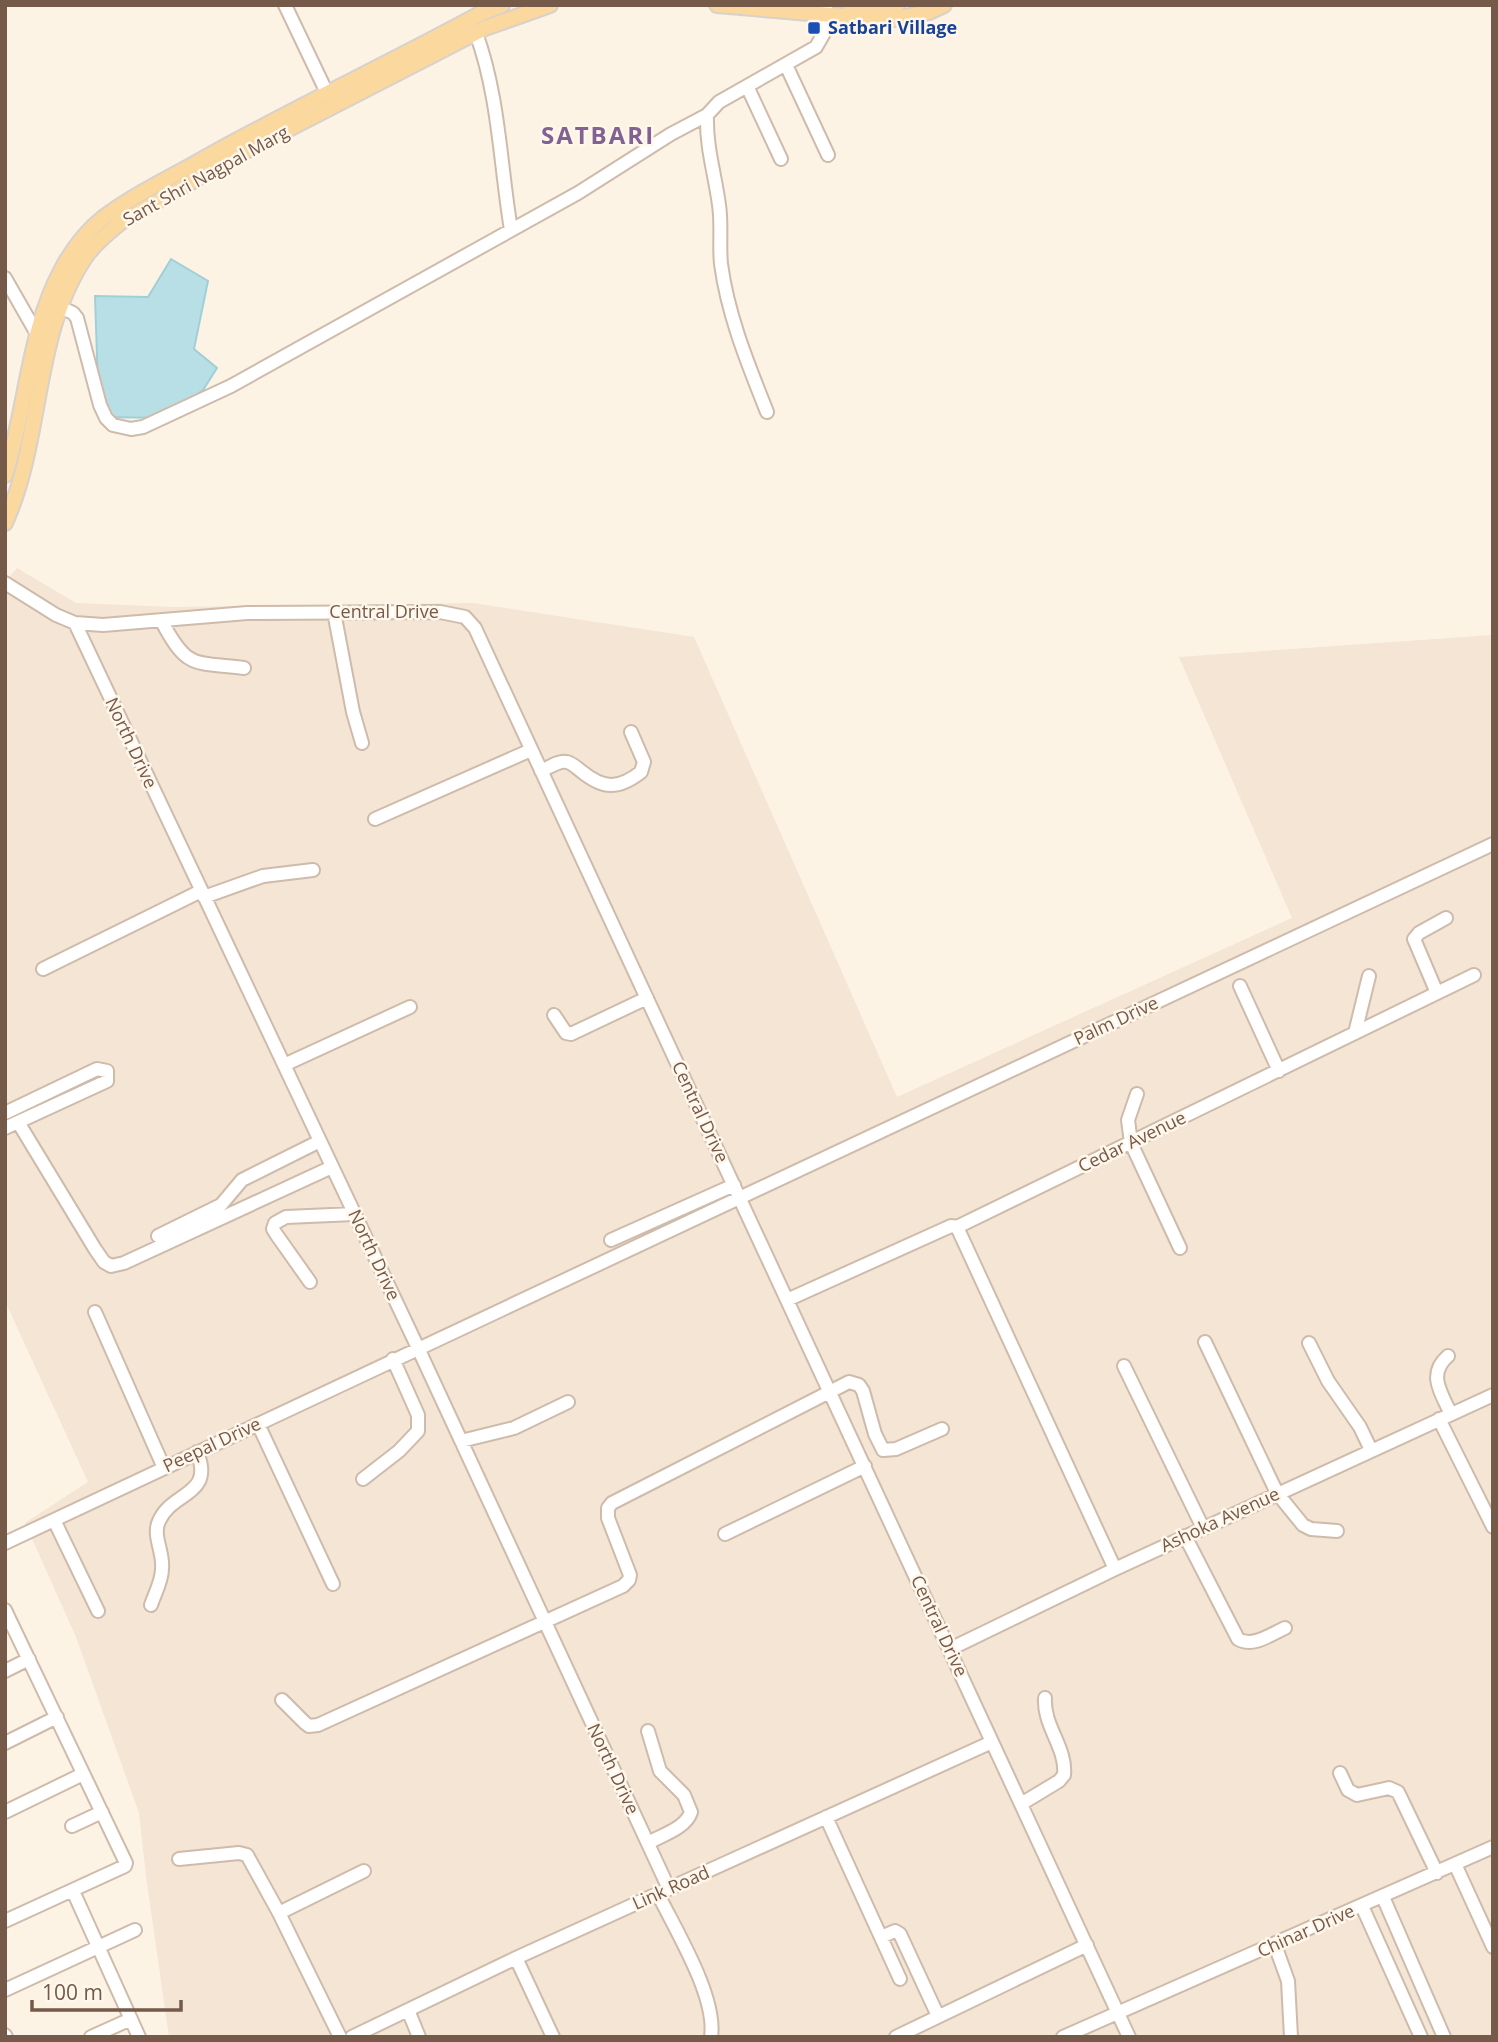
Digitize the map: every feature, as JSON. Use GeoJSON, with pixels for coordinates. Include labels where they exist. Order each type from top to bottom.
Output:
{"type":"FeatureCollection","features":[{"type":"Feature","properties":{"kind":"main road","name":"Sant Shri Nagpal Marg"},"geometry":{"type":"LineString","coordinates":[[5,475],[16,441],[37,334],[53,304],[87,254],[121,222],[502,5]]}},
{"type":"Feature","properties":{"kind":"main road","name":"Sant Shri Nagpal Marg"},"geometry":{"type":"LineString","coordinates":[[5,523],[29,443],[53,304],[63,266],[76,246],[103,219],[134,198],[327,93],[479,20],[550,5]]}},
{"type":"Feature","properties":{"kind":"main road"},"geometry":{"type":"LineString","coordinates":[[717,5],[826,10],[890,20],[929,12],[944,5]]}},
{"type":"Feature","properties":{"kind":"main road"},"geometry":{"type":"LineString","coordinates":[[850,5],[887,8],[897,5]]}},
{"type":"Feature","properties":{"kind":"street"},"geometry":{"type":"LineString","coordinates":[[285,5],[327,93]]}},
{"type":"Feature","properties":{"kind":"street"},"geometry":{"type":"LineString","coordinates":[[53,304],[73,313],[77,318],[100,405],[106,418],[113,425],[122,428],[144,428],[256,373],[578,193],[671,134],[707,115],[714,105],[820,44],[826,10]]}},
{"type":"Feature","properties":{"kind":"street"},"geometry":{"type":"LineString","coordinates":[[479,20],[497,114],[511,230]]}},
{"type":"Feature","properties":{"kind":"street"},"geometry":{"type":"LineString","coordinates":[[786,65],[828,155]]}},
{"type":"Feature","properties":{"kind":"street"},"geometry":{"type":"LineString","coordinates":[[747,86],[781,159]]}},
{"type":"Feature","properties":{"kind":"street"},"geometry":{"type":"LineString","coordinates":[[707,115],[710,167],[719,202],[721,262],[726,288],[740,342],[767,412]]}},
{"type":"Feature","properties":{"kind":"street"},"geometry":{"type":"LineString","coordinates":[[5,278],[37,334]]}},
{"type":"Feature","properties":{"kind":"street","name":"Central Drive"},"geometry":{"type":"LineString","coordinates":[[5,583],[56,615],[75,623],[103,625],[247,613],[440,612],[465,617],[475,628],[1129,2037]]}},
{"type":"Feature","properties":{"kind":"street"},"geometry":{"type":"LineString","coordinates":[[334,612],[351,704],[362,744]]}},
{"type":"Feature","properties":{"kind":"street"},"geometry":{"type":"LineString","coordinates":[[161,620],[174,645],[190,660],[244,668]]}},
{"type":"Feature","properties":{"kind":"street","name":"North Drive"},"geometry":{"type":"LineString","coordinates":[[75,623],[418,1348],[648,1843],[664,1892],[708,2000],[713,2022],[711,2037]]}},
{"type":"Feature","properties":{"kind":"street"},"geometry":{"type":"LineString","coordinates":[[541,771],[567,762],[603,786],[623,782],[640,772],[644,762],[631,732]]}},
{"type":"Feature","properties":{"kind":"street"},"geometry":{"type":"LineString","coordinates":[[375,819],[531,750]]}},
{"type":"Feature","properties":{"kind":"street","name":"Palm Drive"},"geometry":{"type":"LineString","coordinates":[[418,1348],[1493,844]]}},
{"type":"Feature","properties":{"kind":"street"},"geometry":{"type":"LineString","coordinates":[[43,969],[203,894],[263,876],[313,870]]}},
{"type":"Feature","properties":{"kind":"street"},"geometry":{"type":"LineString","coordinates":[[1437,993],[1414,939],[1419,933],[1447,918]]}},
{"type":"Feature","properties":{"kind":"street","name":"Cedar Avenue"},"geometry":{"type":"LineString","coordinates":[[787,1300],[951,1226],[957,1227],[1474,975]]}},
{"type":"Feature","properties":{"kind":"street"},"geometry":{"type":"LineString","coordinates":[[1355,1033],[1369,976]]}},
{"type":"Feature","properties":{"kind":"street"},"geometry":{"type":"LineString","coordinates":[[1240,986],[1279,1071]]}},
{"type":"Feature","properties":{"kind":"street"},"geometry":{"type":"LineString","coordinates":[[554,1015],[566,1033],[571,1034],[647,998]]}},
{"type":"Feature","properties":{"kind":"street"},"geometry":{"type":"LineString","coordinates":[[284,1065],[410,1007]]}},
{"type":"Feature","properties":{"kind":"street"},"geometry":{"type":"LineString","coordinates":[[5,1112],[97,1069],[107,1071],[109,1076],[107,1081],[5,1128]]}},
{"type":"Feature","properties":{"kind":"street"},"geometry":{"type":"LineString","coordinates":[[1137,1094],[1128,1119],[1131,1143],[1180,1248]]}},
{"type":"Feature","properties":{"kind":"street"},"geometry":{"type":"LineString","coordinates":[[18,1122],[95,1249],[104,1262],[111,1266],[124,1263],[332,1167]]}},
{"type":"Feature","properties":{"kind":"street"},"geometry":{"type":"LineString","coordinates":[[158,1236],[221,1205],[242,1180],[320,1141]]}},
{"type":"Feature","properties":{"kind":"street"},"geometry":{"type":"LineString","coordinates":[[611,1240],[734,1185]]}},
{"type":"Feature","properties":{"kind":"street"},"geometry":{"type":"LineString","coordinates":[[310,1282],[273,1229],[275,1223],[286,1217],[354,1213]]}},
{"type":"Feature","properties":{"kind":"street"},"geometry":{"type":"LineString","coordinates":[[957,1227],[1115,1569]]}},
{"type":"Feature","properties":{"kind":"street"},"geometry":{"type":"LineString","coordinates":[[96,1312],[164,1468]]}},
{"type":"Feature","properties":{"kind":"street"},"geometry":{"type":"LineString","coordinates":[[1205,1342],[1278,1493],[1303,1525],[1311,1529],[1337,1531]]}},
{"type":"Feature","properties":{"kind":"street"},"geometry":{"type":"LineString","coordinates":[[1309,1343],[1328,1381],[1360,1427],[1371,1450]]}},
{"type":"Feature","properties":{"kind":"street","name":"Peepal Drive"},"geometry":{"type":"LineString","coordinates":[[5,1543],[418,1348]]}},
{"type":"Feature","properties":{"kind":"street"},"geometry":{"type":"LineString","coordinates":[[1448,1356],[1438,1366],[1436,1374],[1445,1416],[1493,1527]]}},
{"type":"Feature","properties":{"kind":"street"},"geometry":{"type":"LineString","coordinates":[[363,1479],[399,1451],[418,1431],[418,1415],[393,1359]]}},
{"type":"Feature","properties":{"kind":"street"},"geometry":{"type":"LineString","coordinates":[[1124,1366],[1203,1528]]}},
{"type":"Feature","properties":{"kind":"street"},"geometry":{"type":"LineString","coordinates":[[282,1700],[309,1726],[318,1726],[623,1586],[630,1575],[608,1518],[608,1508],[612,1503],[829,1390],[849,1382],[859,1385],[868,1403],[875,1434],[883,1450],[896,1449],[942,1429]]}},
{"type":"Feature","properties":{"kind":"street","name":"Ashoka Avenue"},"geometry":{"type":"LineString","coordinates":[[950,1649],[1185,1536],[1493,1395]]}},
{"type":"Feature","properties":{"kind":"street"},"geometry":{"type":"LineString","coordinates":[[461,1441],[514,1429],[568,1402]]}},
{"type":"Feature","properties":{"kind":"street"},"geometry":{"type":"LineString","coordinates":[[258,1424],[333,1584]]}},
{"type":"Feature","properties":{"kind":"street"},"geometry":{"type":"LineString","coordinates":[[151,1605],[162,1573],[157,1528],[165,1511],[197,1485],[202,1469],[197,1452]]}},
{"type":"Feature","properties":{"kind":"street"},"geometry":{"type":"LineString","coordinates":[[725,1534],[865,1466]]}},
{"type":"Feature","properties":{"kind":"street"},"geometry":{"type":"LineString","coordinates":[[54,1520],[98,1611]]}},
{"type":"Feature","properties":{"kind":"street"},"geometry":{"type":"LineString","coordinates":[[1185,1536],[1238,1639],[1245,1643],[1253,1642],[1285,1628]]}},
{"type":"Feature","properties":{"kind":"street"},"geometry":{"type":"LineString","coordinates":[[5,1610],[126,1864],[5,1921]]}},
{"type":"Feature","properties":{"kind":"street"},"geometry":{"type":"LineString","coordinates":[[5,1671],[29,1660]]}},
{"type":"Feature","properties":{"kind":"street"},"geometry":{"type":"LineString","coordinates":[[1021,1804],[1059,1781],[1063,1775],[1063,1759],[1045,1715],[1045,1698]]}},
{"type":"Feature","properties":{"kind":"street"},"geometry":{"type":"LineString","coordinates":[[5,1743],[57,1717]]}},
{"type":"Feature","properties":{"kind":"street"},"geometry":{"type":"LineString","coordinates":[[648,1731],[660,1771],[684,1795],[691,1812],[681,1825],[648,1843]]}},
{"type":"Feature","properties":{"kind":"street","name":"Link Road"},"geometry":{"type":"LineString","coordinates":[[352,2037],[516,1958],[992,1742]]}},
{"type":"Feature","properties":{"kind":"street"},"geometry":{"type":"LineString","coordinates":[[1340,1773],[1348,1790],[1357,1795],[1390,1788],[1398,1792],[1437,1873]]}},
{"type":"Feature","properties":{"kind":"street"},"geometry":{"type":"LineString","coordinates":[[5,1812],[83,1774]]}},
{"type":"Feature","properties":{"kind":"street"},"geometry":{"type":"LineString","coordinates":[[72,1826],[102,1812]]}},
{"type":"Feature","properties":{"kind":"street"},"geometry":{"type":"LineString","coordinates":[[826,1817],[900,1979]]}},
{"type":"Feature","properties":{"kind":"street","name":"Chinar Drive"},"geometry":{"type":"LineString","coordinates":[[1063,2037],[1493,1847]]}},
{"type":"Feature","properties":{"kind":"street"},"geometry":{"type":"LineString","coordinates":[[179,1859],[239,1853],[247,1855],[279,1913],[340,2037]]}},
{"type":"Feature","properties":{"kind":"street"},"geometry":{"type":"LineString","coordinates":[[1455,1864],[1493,1947]]}},
{"type":"Feature","properties":{"kind":"street"},"geometry":{"type":"LineString","coordinates":[[279,1913],[365,1871]]}},
{"type":"Feature","properties":{"kind":"street"},"geometry":{"type":"LineString","coordinates":[[73,1891],[139,2037]]}},
{"type":"Feature","properties":{"kind":"street"},"geometry":{"type":"LineString","coordinates":[[1383,1897],[1444,2037]]}},
{"type":"Feature","properties":{"kind":"street"},"geometry":{"type":"LineString","coordinates":[[1362,1906],[1421,2037]]}},
{"type":"Feature","properties":{"kind":"street"},"geometry":{"type":"LineString","coordinates":[[5,1990],[135,1930]]}},
{"type":"Feature","properties":{"kind":"street"},"geometry":{"type":"LineString","coordinates":[[881,1937],[895,1931],[900,1934],[938,2016]]}},
{"type":"Feature","properties":{"kind":"street"},"geometry":{"type":"LineString","coordinates":[[896,2037],[1087,1945]]}},
{"type":"Feature","properties":{"kind":"street"},"geometry":{"type":"LineString","coordinates":[[1275,1945],[1288,1981],[1291,2037]]}},
{"type":"Feature","properties":{"kind":"street"},"geometry":{"type":"LineString","coordinates":[[516,1958],[553,2037]]}},
{"type":"Feature","properties":{"kind":"street"},"geometry":{"type":"LineString","coordinates":[[408,2010],[419,2037]]}},
{"type":"Feature","properties":{"kind":"street"},"geometry":{"type":"LineString","coordinates":[[91,2037],[131,2019]]}},
{"type":"Feature","properties":{"kind":"shaded area"},"geometry":{"type":"Polygon","coordinates":[[[17,568],[76,603],[173,607],[473,603],[694,637],[897,1097],[1292,918],[1179,657],[1493,635],[1493,2037],[169,2037],[139,1813],[76,1637],[25,1523],[88,1482],[5,1301],[5,582],[17,568]]]}},
{"type":"Feature","properties":{"kind":"water"},"geometry":{"type":"Polygon","coordinates":[[[171,259],[208,281],[194,349],[217,368],[203,390],[168,418],[99,417],[95,296],[148,297],[171,259]]]}},
{"type":"Feature","properties":{"kind":"place","name":"Satbari Village"},"geometry":{"type":"Point","coordinates":[814,28]}},
{"type":"Feature","properties":{"kind":"district","name":"SATBARI"},"geometry":{"type":"Point","coordinates":[598,136]}}]}
